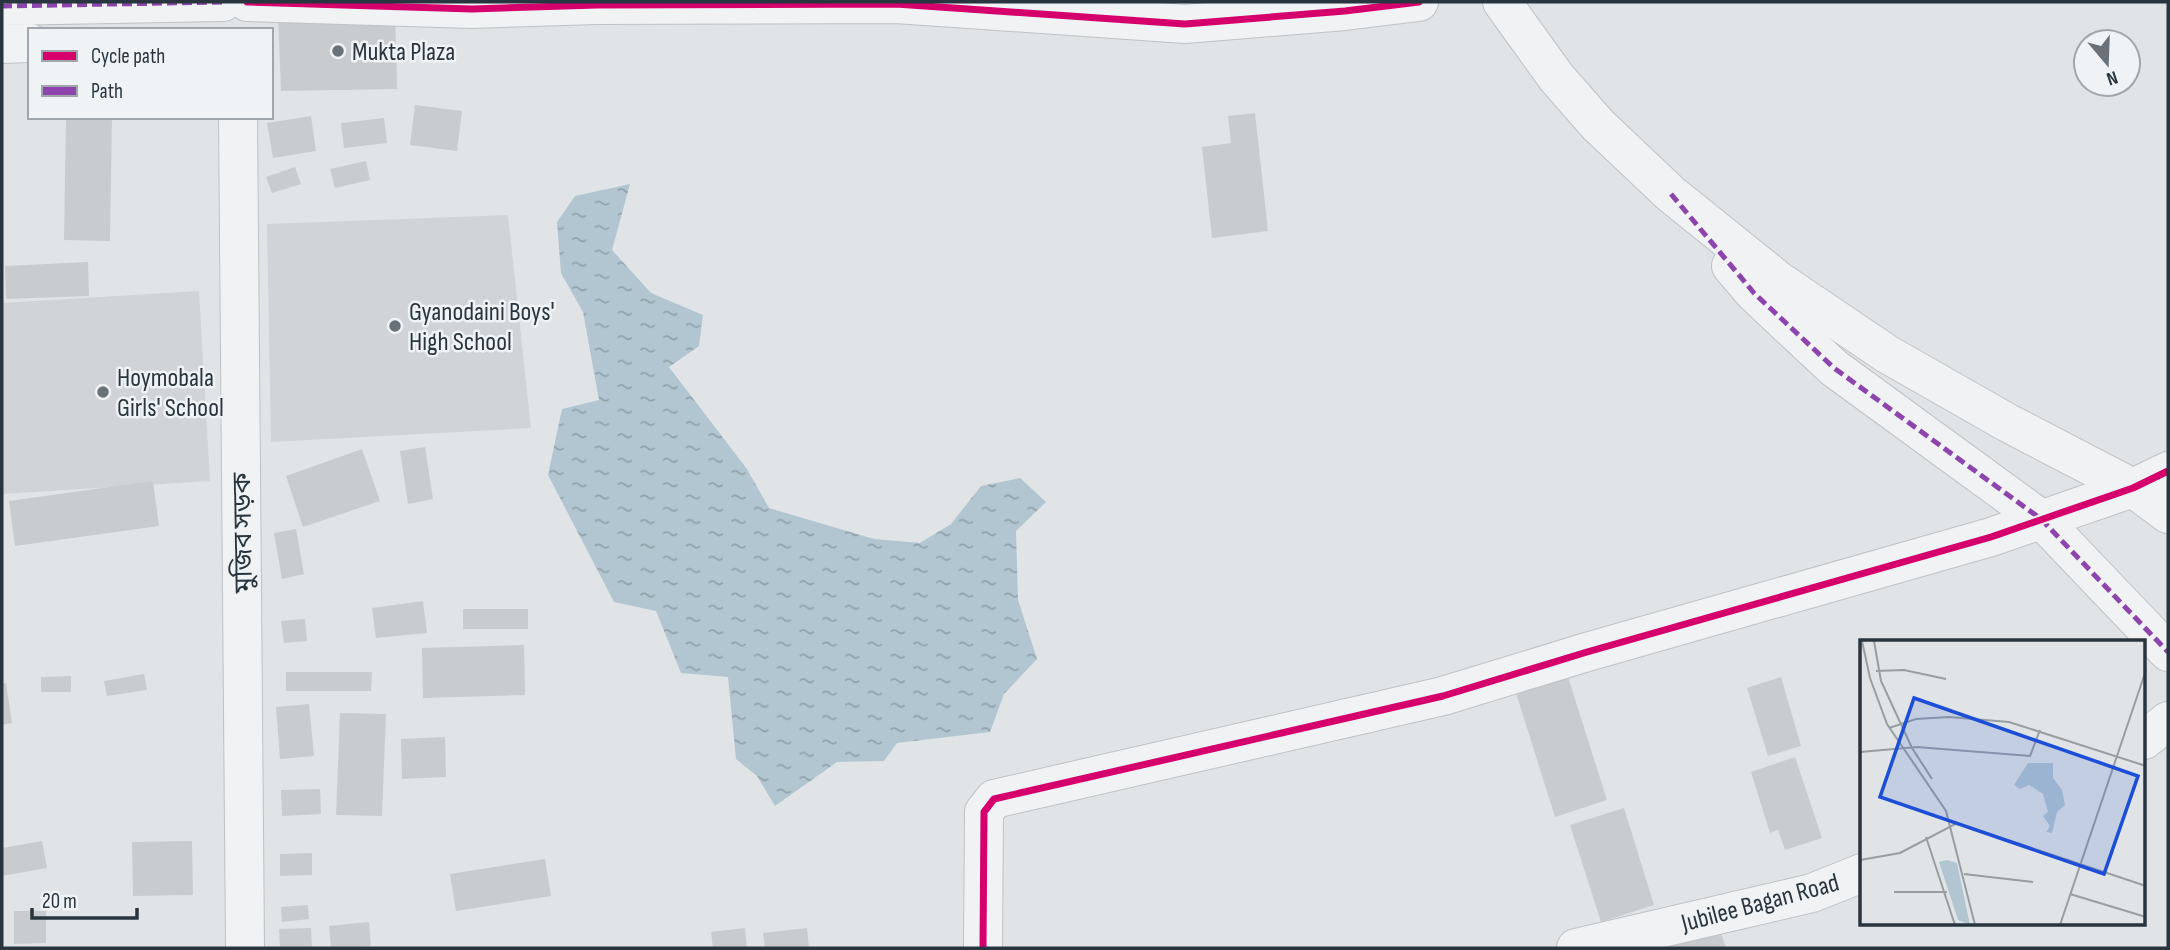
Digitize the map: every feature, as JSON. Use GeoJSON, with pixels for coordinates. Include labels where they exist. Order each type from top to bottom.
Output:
{"type":"FeatureCollection","features":[{"type":"Feature","properties":{"kind":"street"},"geometry":{"type":"LineString","coordinates":[[2,6],[223,2]]}},
{"type":"Feature","properties":{"kind":"street"},"geometry":{"type":"LineString","coordinates":[[237,2],[237,28]]}},
{"type":"Feature","properties":{"kind":"street"},"geometry":{"type":"LineString","coordinates":[[247,2],[472,9],[597,5],[896,4],[1185,24],[1419,2]]}},
{"type":"Feature","properties":{"kind":"street"},"geometry":{"type":"LineString","coordinates":[[1502,2],[1556,77],[1598,124],[1671,194],[1779,281],[1887,354],[2007,423],[2133,488],[2168,514]]}},
{"type":"Feature","properties":{"kind":"street"},"geometry":{"type":"LineString","coordinates":[[2,44],[28,43]]}},
{"type":"Feature","properties":{"kind":"street","name":"মুজিব সড়ক"},"geometry":{"type":"LineString","coordinates":[[238,119],[245,948]]}},
{"type":"Feature","properties":{"kind":"street"},"geometry":{"type":"LineString","coordinates":[[1671,194],[1754,293],[1834,368],[2041,519],[2168,652]]}},
{"type":"Feature","properties":{"kind":"street"},"geometry":{"type":"LineString","coordinates":[[983,948],[984,812],[994,799],[1443,696],[1587,652],[1991,537],[2133,488],[2168,471]]}},
{"type":"Feature","properties":{"kind":"street"},"geometry":{"type":"LineString","coordinates":[[2146,738],[2168,721]]}},
{"type":"Feature","properties":{"kind":"street","name":"Jubilee Bagan Road"},"geometry":{"type":"LineString","coordinates":[[1576,948],[1812,893],[1860,874]]}},
{"type":"Feature","properties":{"kind":"shaded area","name":"Gyanodaini Boys' High School"},"geometry":{"type":"Polygon","coordinates":[[[508,215],[531,428],[271,442],[267,224],[508,215]]]}},
{"type":"Feature","properties":{"kind":"shaded area","name":"Hoymobala Girls' School"},"geometry":{"type":"Polygon","coordinates":[[[199,291],[210,481],[2,494],[2,303],[199,291]]]}},
{"type":"Feature","properties":{"kind":"water"},"geometry":{"type":"Polygon","coordinates":[[[630,184],[612,250],[651,293],[703,315],[699,346],[669,367],[747,469],[769,508],[874,539],[920,543],[951,524],[981,486],[1020,478],[1046,502],[1016,531],[1018,600],[1037,659],[1004,694],[990,732],[897,743],[884,761],[837,762],[775,806],[757,776],[736,759],[728,677],[681,673],[656,611],[614,602],[548,475],[562,409],[599,400],[583,312],[561,273],[557,222],[575,196],[630,184]]]}},
{"type":"Feature","properties":{"kind":"building","name":"Mukta Plaza"},"geometry":{"type":"Polygon","coordinates":[[[395,6],[397,89],[281,91],[278,14],[395,6]]]}},
{"type":"Feature","properties":{"kind":"building"},"geometry":{"type":"Polygon","coordinates":[[[415,105],[462,111],[457,151],[410,145],[415,105]]]}},
{"type":"Feature","properties":{"kind":"building"},"geometry":{"type":"Polygon","coordinates":[[[1255,113],[1268,231],[1212,238],[1202,147],[1231,143],[1228,116],[1255,113]]]}},
{"type":"Feature","properties":{"kind":"building"},"geometry":{"type":"Polygon","coordinates":[[[311,116],[316,151],[273,158],[267,123],[311,116]]]}},
{"type":"Feature","properties":{"kind":"building"},"geometry":{"type":"Polygon","coordinates":[[[384,118],[387,143],[344,148],[341,123],[384,118]]]}},
{"type":"Feature","properties":{"kind":"building"},"geometry":{"type":"Polygon","coordinates":[[[66,119],[112,119],[110,241],[64,240],[66,119]]]}},
{"type":"Feature","properties":{"kind":"building"},"geometry":{"type":"Polygon","coordinates":[[[366,161],[370,180],[335,188],[330,169],[366,161]]]}},
{"type":"Feature","properties":{"kind":"building"},"geometry":{"type":"Polygon","coordinates":[[[295,167],[301,184],[272,193],[266,177],[295,167]]]}},
{"type":"Feature","properties":{"kind":"building"},"geometry":{"type":"Polygon","coordinates":[[[88,262],[89,296],[6,299],[5,266],[88,262]]]}},
{"type":"Feature","properties":{"kind":"building"},"geometry":{"type":"Polygon","coordinates":[[[425,447],[433,499],[408,504],[400,451],[425,447]]]}},
{"type":"Feature","properties":{"kind":"building"},"geometry":{"type":"Polygon","coordinates":[[[362,449],[380,501],[303,527],[286,476],[362,449]]]}},
{"type":"Feature","properties":{"kind":"building"},"geometry":{"type":"Polygon","coordinates":[[[153,481],[159,526],[15,546],[9,501],[153,481]]]}},
{"type":"Feature","properties":{"kind":"building"},"geometry":{"type":"Polygon","coordinates":[[[296,529],[304,574],[282,579],[274,533],[296,529]]]}},
{"type":"Feature","properties":{"kind":"building"},"geometry":{"type":"Polygon","coordinates":[[[423,601],[427,633],[376,638],[372,608],[423,601]]]}},
{"type":"Feature","properties":{"kind":"building"},"geometry":{"type":"Polygon","coordinates":[[[463,609],[528,609],[528,629],[463,629],[463,609]]]}},
{"type":"Feature","properties":{"kind":"building"},"geometry":{"type":"Polygon","coordinates":[[[305,619],[307,641],[284,643],[281,621],[305,619]]]}},
{"type":"Feature","properties":{"kind":"building"},"geometry":{"type":"Polygon","coordinates":[[[524,645],[525,695],[423,698],[422,648],[524,645]]]}},
{"type":"Feature","properties":{"kind":"building"},"geometry":{"type":"Polygon","coordinates":[[[286,672],[372,672],[371,691],[286,691],[286,672]]]}},
{"type":"Feature","properties":{"kind":"building"},"geometry":{"type":"Polygon","coordinates":[[[144,674],[147,690],[107,696],[104,681],[144,674]]]}},
{"type":"Feature","properties":{"kind":"building"},"geometry":{"type":"Polygon","coordinates":[[[71,676],[71,692],[41,692],[41,677],[71,676]]]}},
{"type":"Feature","properties":{"kind":"building"},"geometry":{"type":"Polygon","coordinates":[[[1568,677],[1607,800],[1555,817],[1516,693],[1568,677]]]}},
{"type":"Feature","properties":{"kind":"building"},"geometry":{"type":"Polygon","coordinates":[[[1781,677],[1801,746],[1768,756],[1747,688],[1781,677]]]}},
{"type":"Feature","properties":{"kind":"building"},"geometry":{"type":"Polygon","coordinates":[[[6,683],[12,723],[2,725],[2,684],[6,683]]]}},
{"type":"Feature","properties":{"kind":"building"},"geometry":{"type":"Polygon","coordinates":[[[309,704],[314,756],[280,759],[276,707],[309,704]]]}},
{"type":"Feature","properties":{"kind":"building"},"geometry":{"type":"Polygon","coordinates":[[[340,713],[386,714],[382,816],[336,815],[340,713]]]}},
{"type":"Feature","properties":{"kind":"building"},"geometry":{"type":"Polygon","coordinates":[[[445,737],[446,777],[402,779],[401,739],[445,737]]]}},
{"type":"Feature","properties":{"kind":"building"},"geometry":{"type":"Polygon","coordinates":[[[1795,757],[1822,838],[1785,850],[1778,830],[1770,833],[1751,772],[1795,757]]]}},
{"type":"Feature","properties":{"kind":"building"},"geometry":{"type":"Polygon","coordinates":[[[320,789],[321,814],[282,816],[281,790],[320,789]]]}},
{"type":"Feature","properties":{"kind":"building"},"geometry":{"type":"Polygon","coordinates":[[[1624,808],[1654,905],[1601,922],[1570,825],[1624,808]]]}},
{"type":"Feature","properties":{"kind":"building"},"geometry":{"type":"Polygon","coordinates":[[[42,841],[47,868],[2,876],[2,848],[42,841]]]}},
{"type":"Feature","properties":{"kind":"building"},"geometry":{"type":"Polygon","coordinates":[[[192,841],[193,895],[133,896],[132,842],[192,841]]]}},
{"type":"Feature","properties":{"kind":"building"},"geometry":{"type":"Polygon","coordinates":[[[312,853],[312,875],[280,876],[280,854],[312,853]]]}},
{"type":"Feature","properties":{"kind":"building"},"geometry":{"type":"Polygon","coordinates":[[[545,859],[551,896],[456,911],[450,874],[545,859]]]}},
{"type":"Feature","properties":{"kind":"building"},"geometry":{"type":"Polygon","coordinates":[[[1711,904],[1726,948],[1634,948],[1711,904]]]}},
{"type":"Feature","properties":{"kind":"building"},"geometry":{"type":"Polygon","coordinates":[[[308,905],[309,919],[282,922],[281,907],[308,905]]]}},
{"type":"Feature","properties":{"kind":"building"},"geometry":{"type":"Polygon","coordinates":[[[14,911],[46,911],[46,943],[14,944],[14,911]]]}},
{"type":"Feature","properties":{"kind":"building"},"geometry":{"type":"Polygon","coordinates":[[[369,922],[371,946],[331,948],[329,926],[369,922]]]}},
{"type":"Feature","properties":{"kind":"building"},"geometry":{"type":"Polygon","coordinates":[[[311,928],[312,948],[280,948],[279,929],[311,928]]]}},
{"type":"Feature","properties":{"kind":"building"},"geometry":{"type":"Polygon","coordinates":[[[745,928],[747,948],[713,948],[711,932],[745,928]]]}},
{"type":"Feature","properties":{"kind":"building"},"geometry":{"type":"Polygon","coordinates":[[[807,928],[809,948],[765,948],[763,933],[807,928]]]}},
{"type":"Feature","properties":{"kind":"marked path"},"geometry":{"type":"LineString","coordinates":[[2,6],[223,2]]}},
{"type":"Feature","properties":{"kind":"marked path"},"geometry":{"type":"LineString","coordinates":[[1671,194],[1754,293],[1834,368],[2041,519],[2168,652]]}},
{"type":"Feature","properties":{"kind":"cycle path"},"geometry":{"type":"LineString","coordinates":[[247,2],[472,9],[597,5],[896,4],[1185,24],[1419,2]]}},
{"type":"Feature","properties":{"kind":"cycle path"},"geometry":{"type":"LineString","coordinates":[[983,948],[984,812],[994,799],[1443,696],[1587,652],[1991,537],[2133,488],[2168,471]]}},
{"type":"Feature","properties":{"kind":"place","name":"Mukta Plaza"},"geometry":{"type":"Point","coordinates":[338,51]}},
{"type":"Feature","properties":{"kind":"place","name":"Gyanodaini Boys' High School"},"geometry":{"type":"Point","coordinates":[395,326]}},
{"type":"Feature","properties":{"kind":"place","name":"Hoymobala Girls' School"},"geometry":{"type":"Point","coordinates":[103,392]}}]}
